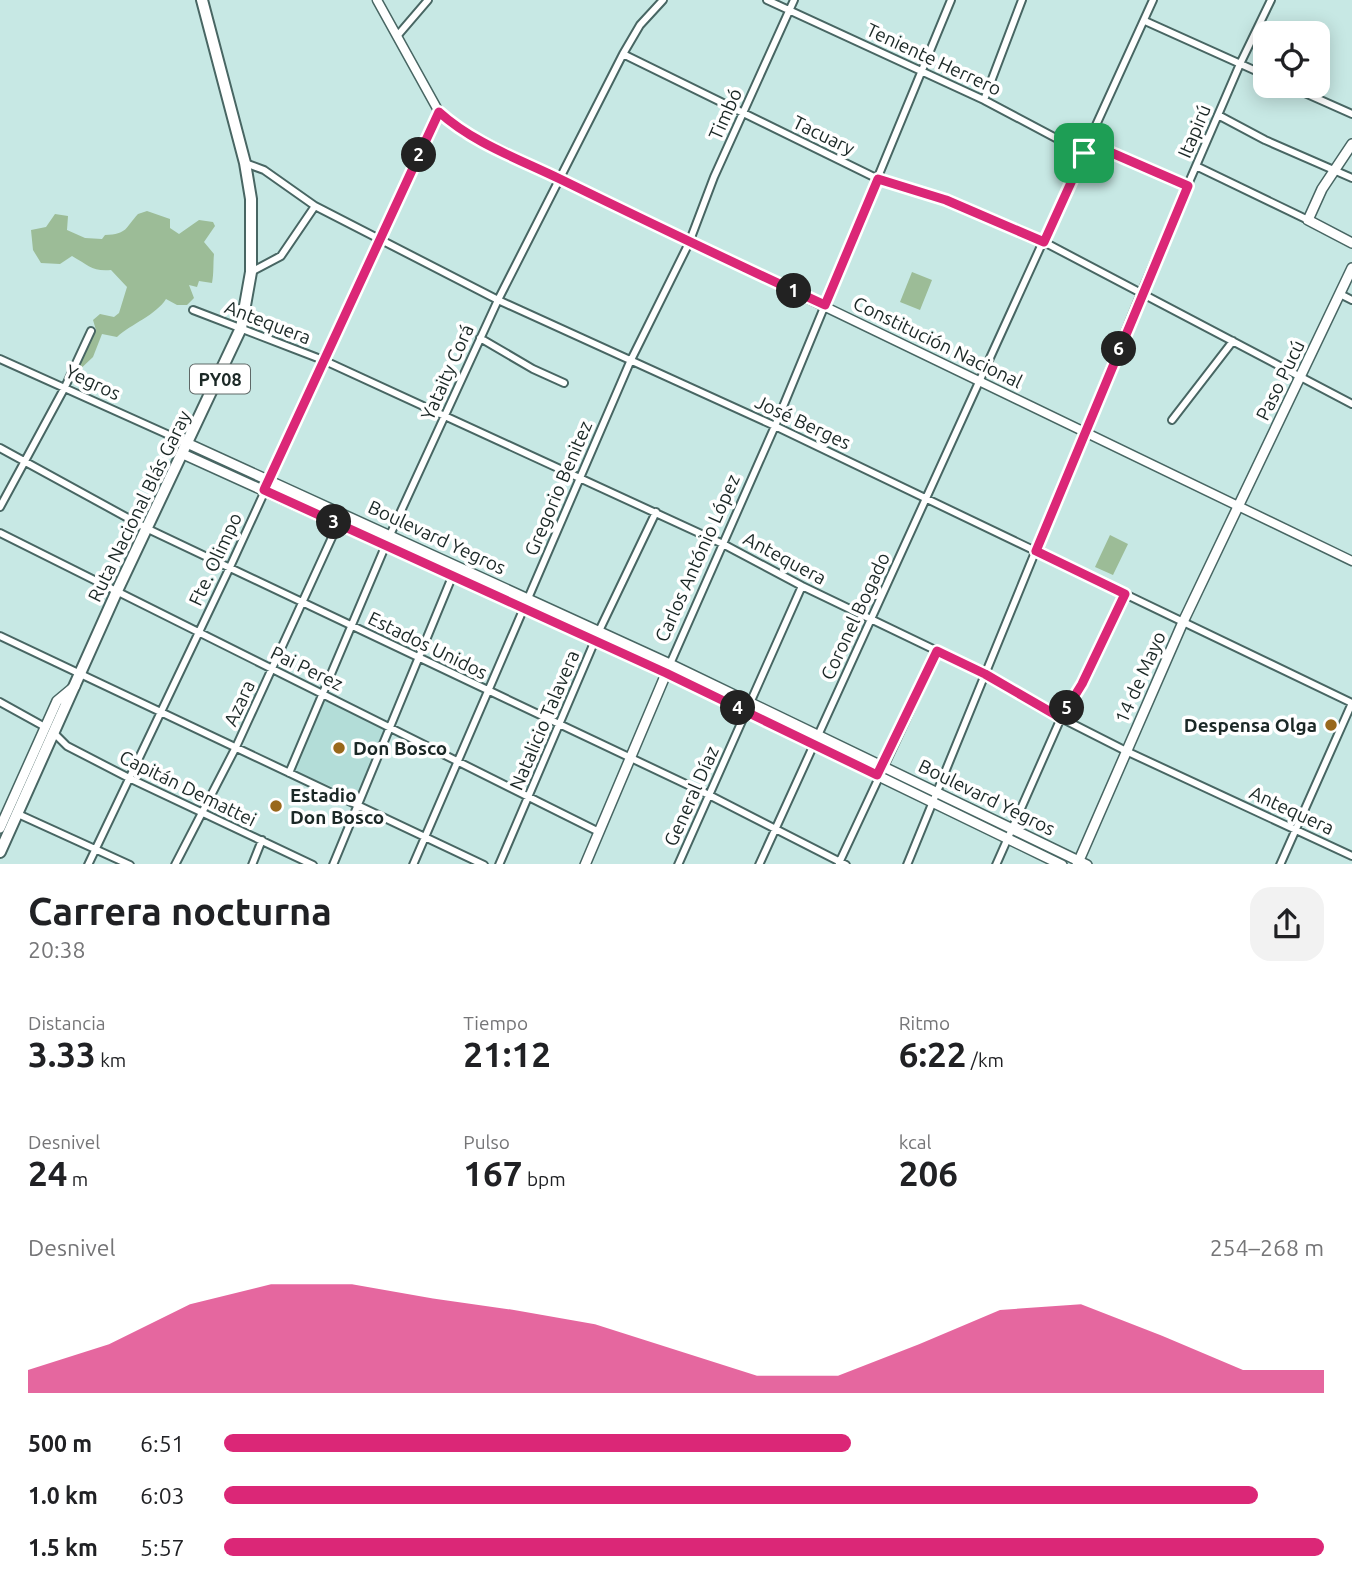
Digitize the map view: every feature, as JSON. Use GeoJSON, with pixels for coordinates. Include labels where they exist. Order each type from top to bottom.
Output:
{"type":"FeatureCollection","features":[{"type":"Feature","properties":{"kind":"highway","name":"Ruta Nacional Blás Garay"},"geometry":{"type":"LineString","coordinates":[[0,852],[8,810],[75,685],[242,328],[251,272],[251,200],[245,163],[202,0]]}},
{"type":"Feature","properties":{"kind":"main road"},"geometry":{"type":"LineString","coordinates":[[1352,144],[1335,168],[1308,220],[1352,243]]}},
{"type":"Feature","properties":{"kind":"main road","name":"Paso Pucú"},"geometry":{"type":"LineString","coordinates":[[1239,506],[1352,268]]}},
{"type":"Feature","properties":{"kind":"main road","name":"Boulevard Yegros"},"geometry":{"type":"LineString","coordinates":[[186,449],[270,479],[344,513],[599,631],[668,669],[748,707],[817,735],[1081,863]]}},
{"type":"Feature","properties":{"kind":"main road","name":"Boulevard Yegros"},"geometry":{"type":"LineString","coordinates":[[186,449],[264,490],[522,609],[594,641],[668,669]]}},
{"type":"Feature","properties":{"kind":"main road","name":"14 de Mayo"},"geometry":{"type":"LineString","coordinates":[[1081,863],[1126,751],[1183,622],[1239,506]]}},
{"type":"Feature","properties":{"kind":"main road","name":"Carlos António López"},"geometry":{"type":"LineString","coordinates":[[585,864],[668,669]]}},
{"type":"Feature","properties":{"kind":"main road","name":"Boulevard Yegros"},"geometry":{"type":"LineString","coordinates":[[748,707],[813,744],[1062,864]]}},
{"type":"Feature","properties":{"kind":"main road"},"geometry":{"type":"LineString","coordinates":[[0,828],[8,810]]}},
{"type":"Feature","properties":{"kind":"street","name":"Constitución Nacional"},"geometry":{"type":"LineString","coordinates":[[377,0],[439,112],[466,133],[1352,561]]}},
{"type":"Feature","properties":{"kind":"street"},"geometry":{"type":"LineString","coordinates":[[398,35],[428,0]]}},
{"type":"Feature","properties":{"kind":"street","name":"Yataity Corá"},"geometry":{"type":"LineString","coordinates":[[289,773],[390,535],[498,300],[623,54],[640,25],[663,0]]}},
{"type":"Feature","properties":{"kind":"street","name":"Teniente Herrero"},"geometry":{"type":"LineString","coordinates":[[767,0],[788,12],[984,100],[1084,153]]}},
{"type":"Feature","properties":{"kind":"street","name":"Timbó"},"geometry":{"type":"LineString","coordinates":[[689,243],[794,0]]}},
{"type":"Feature","properties":{"kind":"street","name":"Carlos António López"},"geometry":{"type":"LineString","coordinates":[[668,669],[775,426],[951,0]]}},
{"type":"Feature","properties":{"kind":"street"},"geometry":{"type":"LineString","coordinates":[[984,100],[1022,0]]}},
{"type":"Feature","properties":{"kind":"street","name":"Coronel Bogado"},"geometry":{"type":"LineString","coordinates":[[759,864],[1153,0]]}},
{"type":"Feature","properties":{"kind":"street","name":"Itapirú"},"geometry":{"type":"LineString","coordinates":[[907,864],[1142,290],[1240,64],[1271,0]]}},
{"type":"Feature","properties":{"kind":"street"},"geometry":{"type":"LineString","coordinates":[[1145,21],[1253,70]]}},
{"type":"Feature","properties":{"kind":"street","name":"Tacuary"},"geometry":{"type":"LineString","coordinates":[[623,54],[878,179],[946,200],[1044,242],[1142,290],[1352,404]]}},
{"type":"Feature","properties":{"kind":"street"},"geometry":{"type":"LineString","coordinates":[[1316,98],[1352,114]]}},
{"type":"Feature","properties":{"kind":"street","name":"Fte. Olimpo"},"geometry":{"type":"LineString","coordinates":[[88,864],[230,567],[439,112]]}},
{"type":"Feature","properties":{"kind":"street"},"geometry":{"type":"LineString","coordinates":[[1218,115],[1265,140],[1352,177]]}},
{"type":"Feature","properties":{"kind":"street"},"geometry":{"type":"LineString","coordinates":[[1089,143],[1188,186]]}},
{"type":"Feature","properties":{"kind":"street","name":"José Berges"},"geometry":{"type":"LineString","coordinates":[[245,163],[264,170],[315,206],[498,300],[775,426],[1352,703]]}},
{"type":"Feature","properties":{"kind":"street"},"geometry":{"type":"LineString","coordinates":[[1196,166],[1308,220]]}},
{"type":"Feature","properties":{"kind":"street"},"geometry":{"type":"LineString","coordinates":[[251,272],[281,256],[315,206]]}},
{"type":"Feature","properties":{"kind":"street","name":"Gregorio Benitez"},"geometry":{"type":"LineString","coordinates":[[413,864],[630,362],[689,243]]}},
{"type":"Feature","properties":{"kind":"street"},"geometry":{"type":"LineString","coordinates":[[1340,294],[1352,300]]}},
{"type":"Feature","properties":{"kind":"street","name":"Antequera"},"geometry":{"type":"LineString","coordinates":[[193,310],[323,360],[656,512],[985,674],[1061,718],[1126,751],[1352,856]]}},
{"type":"Feature","properties":{"kind":"street"},"geometry":{"type":"LineString","coordinates":[[0,507],[65,387],[91,331]]}},
{"type":"Feature","properties":{"kind":"street"},"geometry":{"type":"LineString","coordinates":[[481,338],[533,369],[564,383]]}},
{"type":"Feature","properties":{"kind":"street"},"geometry":{"type":"LineString","coordinates":[[1172,420],[1233,341]]}},
{"type":"Feature","properties":{"kind":"street","name":"Yegros"},"geometry":{"type":"LineString","coordinates":[[0,359],[172,435]]}},
{"type":"Feature","properties":{"kind":"street"},"geometry":{"type":"LineString","coordinates":[[172,435],[186,449]]}},
{"type":"Feature","properties":{"kind":"street","name":"Boulevard Yegros"},"geometry":{"type":"LineString","coordinates":[[172,435],[186,449]]}},
{"type":"Feature","properties":{"kind":"street","name":"Estados Unidos"},"geometry":{"type":"LineString","coordinates":[[0,449],[148,529],[486,692],[709,795],[841,864]]}},
{"type":"Feature","properties":{"kind":"street","name":"Natalicio Talavera"},"geometry":{"type":"LineString","coordinates":[[499,864],[594,641],[656,512]]}},
{"type":"Feature","properties":{"kind":"street","name":"Azara"},"geometry":{"type":"LineString","coordinates":[[175,864],[236,747],[344,513]]}},
{"type":"Feature","properties":{"kind":"street","name":"Pai Perez"},"geometry":{"type":"LineString","coordinates":[[0,533],[599,832]]}},
{"type":"Feature","properties":{"kind":"street"},"geometry":{"type":"LineString","coordinates":[[333,864],[392,728],[452,577]]}},
{"type":"Feature","properties":{"kind":"street","name":"General Díaz"},"geometry":{"type":"LineString","coordinates":[[678,864],[802,586]]}},
{"type":"Feature","properties":{"kind":"street"},"geometry":{"type":"LineString","coordinates":[[996,864],[1061,718],[1082,684],[1125,594]]}},
{"type":"Feature","properties":{"kind":"street"},"geometry":{"type":"LineString","coordinates":[[0,636],[484,864]]}},
{"type":"Feature","properties":{"kind":"street"},"geometry":{"type":"LineString","coordinates":[[841,864],[877,775],[937,651]]}},
{"type":"Feature","properties":{"kind":"street","name":"Capitán Demattei"},"geometry":{"type":"LineString","coordinates":[[0,702],[50,730],[67,746],[313,864]]}},
{"type":"Feature","properties":{"kind":"street"},"geometry":{"type":"LineString","coordinates":[[1280,864],[1352,703]]}},
{"type":"Feature","properties":{"kind":"street"},"geometry":{"type":"LineString","coordinates":[[8,810],[130,864]]}},
{"type":"Feature","properties":{"kind":"street"},"geometry":{"type":"LineString","coordinates":[[251,864],[262,841]]}},
{"type":"Feature","properties":{"kind":"shaded area","name":"Don Bosco"},"geometry":{"type":"Polygon","coordinates":[[[322,699],[387,727],[356,797],[292,770],[322,699]]]}},
{"type":"Feature","properties":{"kind":"green space"},"geometry":{"type":"Polygon","coordinates":[[[147,211],[170,219],[170,228],[179,234],[199,220],[213,222],[215,226],[204,242],[214,254],[212,283],[199,281],[197,287],[189,285],[194,298],[187,305],[177,305],[166,299],[156,310],[117,337],[102,334],[93,357],[74,375],[96,330],[93,320],[100,314],[114,317],[119,313],[127,287],[111,270],[95,269],[72,256],[60,264],[41,263],[33,250],[31,230],[46,227],[55,214],[68,216],[67,230],[85,238],[102,239],[105,235],[122,232],[138,214],[147,211]]]}},
{"type":"Feature","properties":{"kind":"green space"},"geometry":{"type":"Polygon","coordinates":[[[912,272],[932,280],[920,310],[900,302],[912,272]]]}},
{"type":"Feature","properties":{"kind":"green space"},"geometry":{"type":"Polygon","coordinates":[[[1110,535],[1128,544],[1113,575],[1095,567],[1110,535]]]}},
{"type":"Feature","properties":{"kind":"place","name":"Despensa Olga"},"geometry":{"type":"Point","coordinates":[1331,725]}},
{"type":"Feature","properties":{"kind":"place","name":"Don Bosco"},"geometry":{"type":"Point","coordinates":[339,748]}},
{"type":"Feature","properties":{"kind":"place","name":"Estadio Don Bosco"},"geometry":{"type":"Point","coordinates":[276,806]}},
{"type":"Feature","properties":{"kind":"route"},"geometry":{"type":"LineString","coordinates":[[439,112],[452,124],[486,143],[689,243],[825,305],[878,179],[946,200],[1044,242],[1084,153],[1089,143],[1188,186],[1142,290],[1036,551],[1125,594],[1082,684],[1061,718],[985,674],[937,651],[877,775],[666,673],[264,490],[439,112]]}}]}
